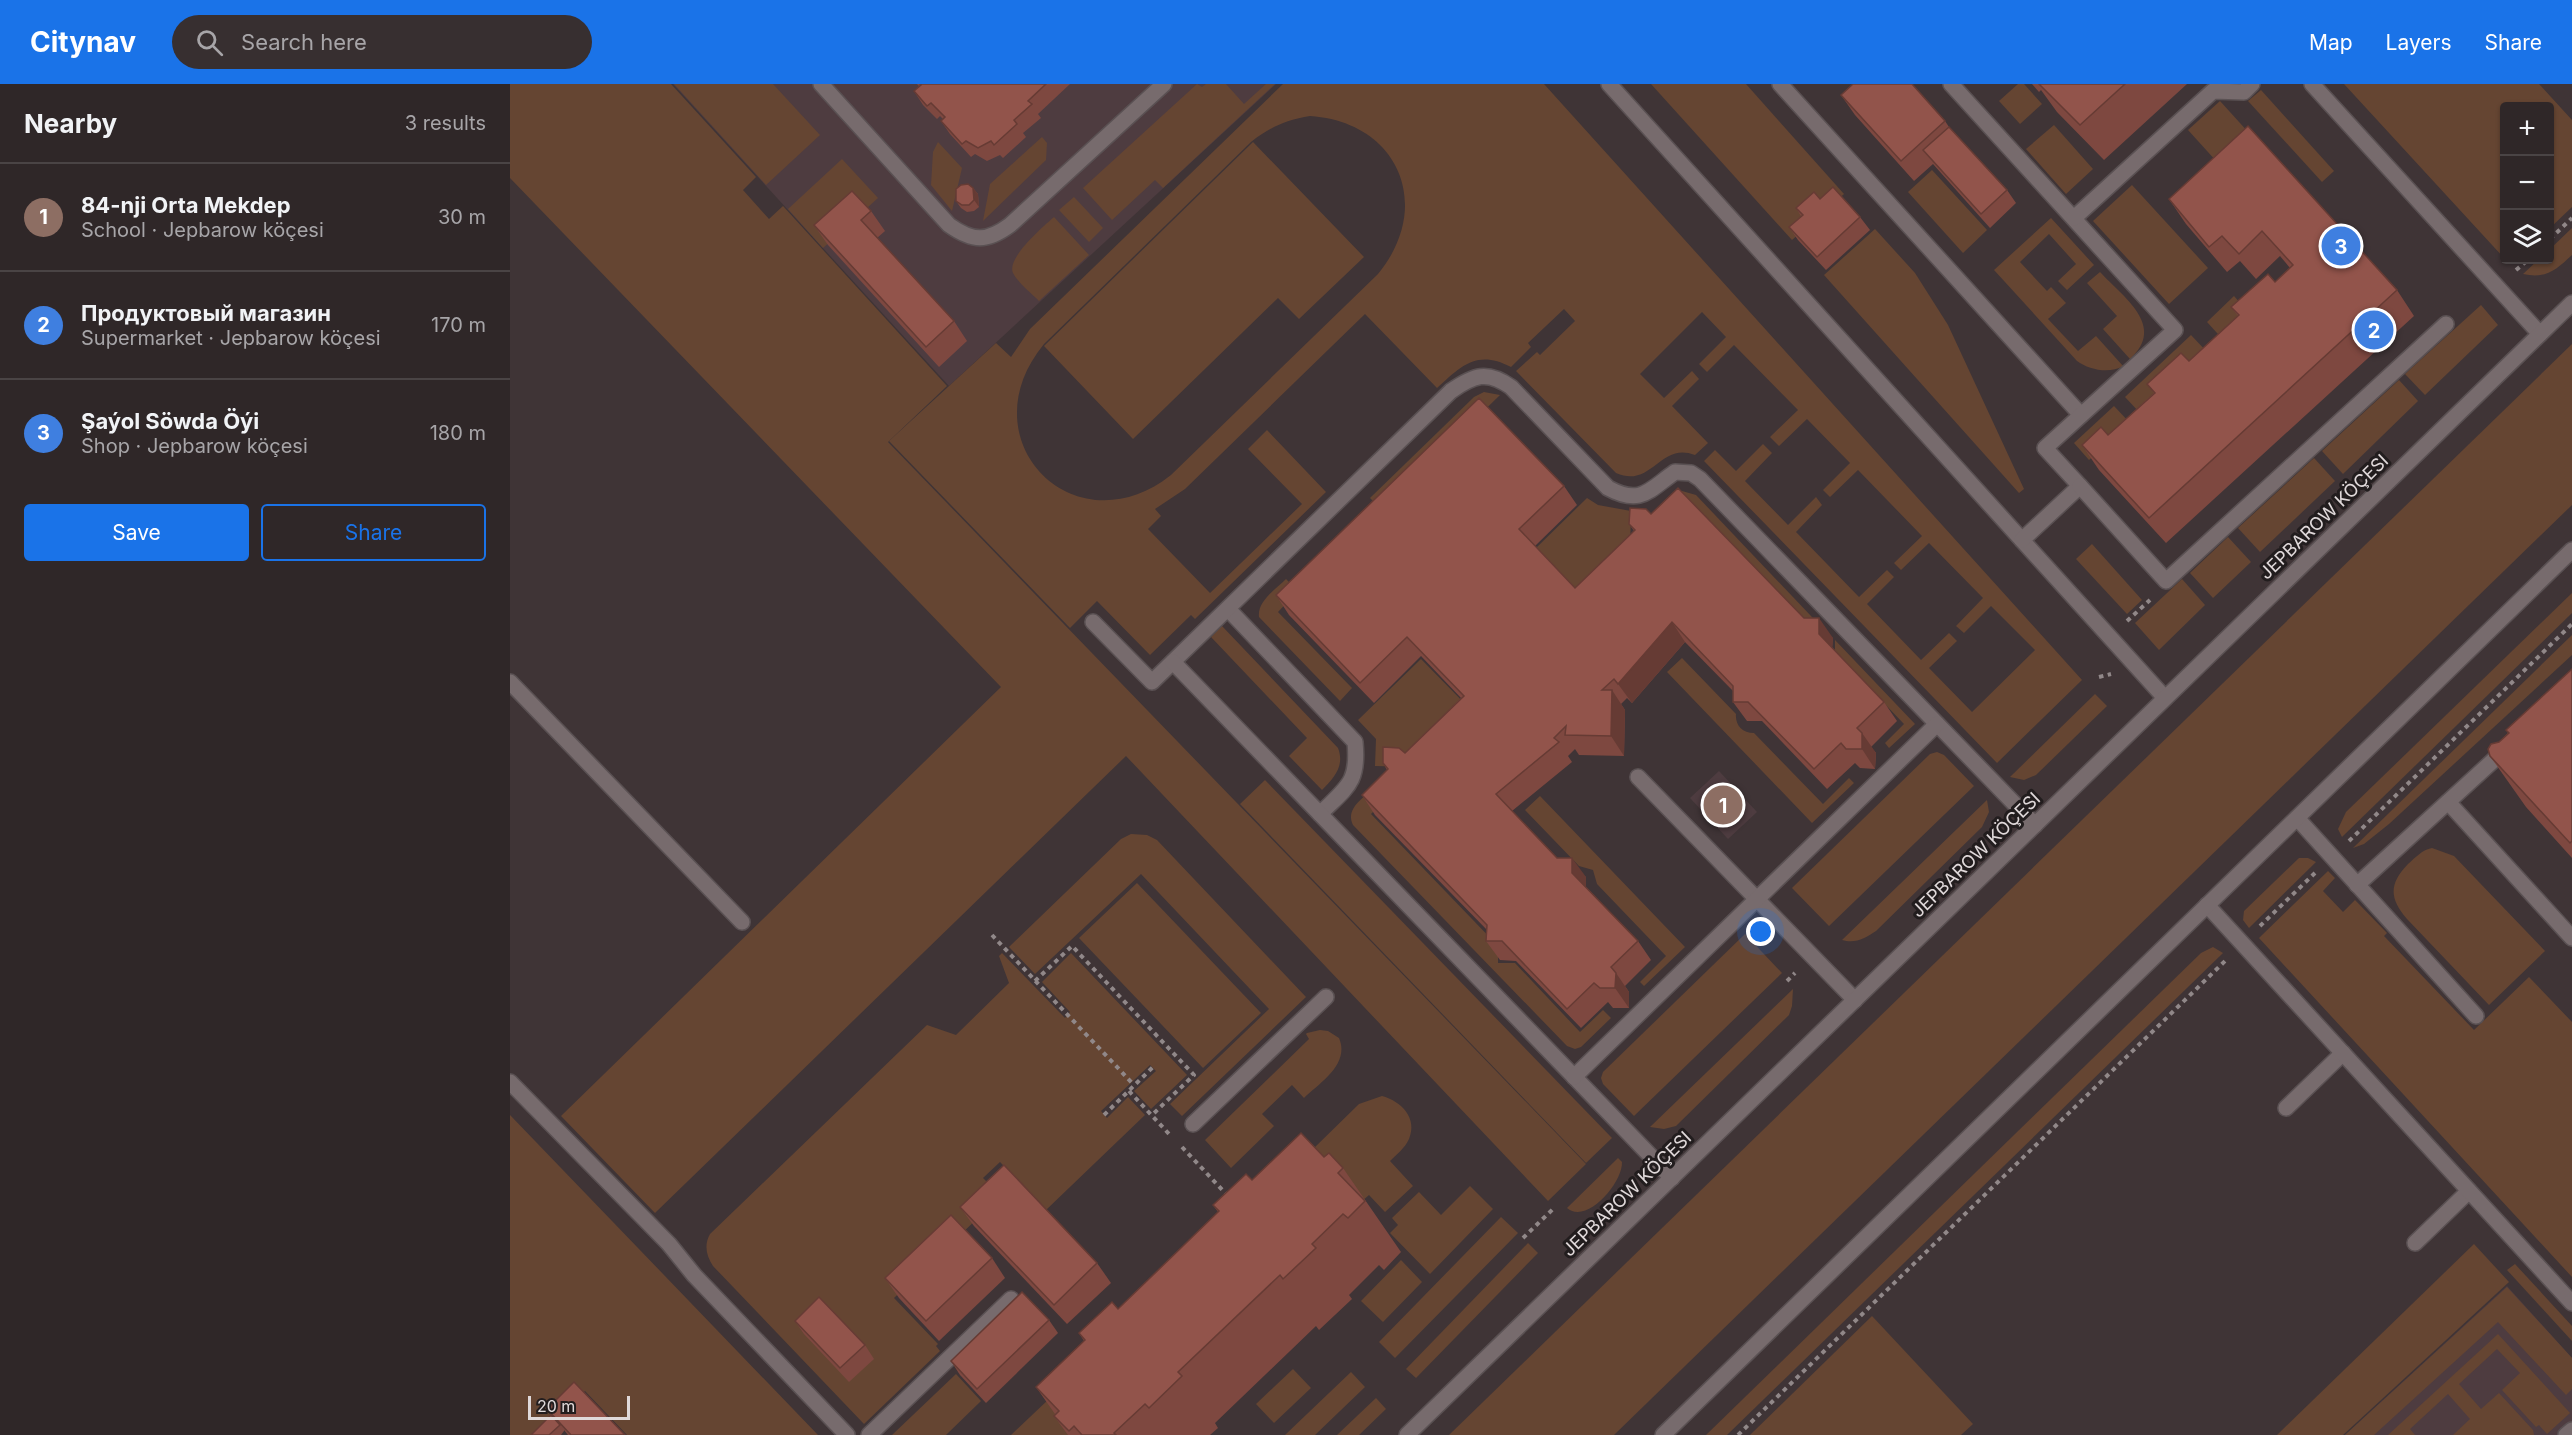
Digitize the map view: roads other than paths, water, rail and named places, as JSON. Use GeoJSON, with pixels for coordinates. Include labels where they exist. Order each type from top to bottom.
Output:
{"type":"FeatureCollection","features":[{"type":"Feature","properties":{"kind":"street"},"geometry":{"type":"LineString","coordinates":[[820,84],[949,225],[961,233],[980,239],[998,234],[1011,225],[1164,84]]}},
{"type":"Feature","properties":{"kind":"street"},"geometry":{"type":"LineString","coordinates":[[1609,84],[2165,698]]}},
{"type":"Feature","properties":{"kind":"street"},"geometry":{"type":"LineString","coordinates":[[1780,84],[2081,415]]}},
{"type":"Feature","properties":{"kind":"street"},"geometry":{"type":"LineString","coordinates":[[1951,84],[2175,330],[2045,448],[2166,581],[2446,324]]}},
{"type":"Feature","properties":{"kind":"street"},"geometry":{"type":"LineString","coordinates":[[2074,218],[2212,91],[2244,92],[2252,84]]}},
{"type":"Feature","properties":{"kind":"street"},"geometry":{"type":"LineString","coordinates":[[2312,84],[2540,334]]}},
{"type":"Feature","properties":{"kind":"street","name":"JEPBAROW KÖÇESI"},"geometry":{"type":"LineString","coordinates":[[1407,1435],[2572,303]]}},
{"type":"Feature","properties":{"kind":"street"},"geometry":{"type":"LineString","coordinates":[[1093,622],[1152,682],[1451,392],[1467,380],[1490,376],[1500,379],[1511,387],[1608,488],[1618,494],[1643,495],[1654,490],[1675,472],[1691,473],[1700,478],[2035,825]]}},
{"type":"Feature","properties":{"kind":"street"},"geometry":{"type":"LineString","coordinates":[[2022,540],[2080,486]]}},
{"type":"Feature","properties":{"kind":"street"},"geometry":{"type":"LineString","coordinates":[[1663,1435],[2572,550]]}},
{"type":"Feature","properties":{"kind":"street"},"geometry":{"type":"LineString","coordinates":[[1228,609],[1355,742],[1356,771],[1353,779],[1320,814]]}},
{"type":"Feature","properties":{"kind":"street"},"geometry":{"type":"LineString","coordinates":[[1173,662],[1672,1178]]}},
{"type":"Feature","properties":{"kind":"street"},"geometry":{"type":"LineString","coordinates":[[510,682],[742,922]]}},
{"type":"Feature","properties":{"kind":"street"},"geometry":{"type":"LineString","coordinates":[[1574,1077],[1937,724]]}},
{"type":"Feature","properties":{"kind":"street"},"geometry":{"type":"LineString","coordinates":[[2357,885],[2523,734]]}},
{"type":"Feature","properties":{"kind":"street"},"geometry":{"type":"LineString","coordinates":[[1638,777],[1855,1000]]}},
{"type":"Feature","properties":{"kind":"street"},"geometry":{"type":"LineString","coordinates":[[2448,802],[2572,938]]}},
{"type":"Feature","properties":{"kind":"street"},"geometry":{"type":"LineString","coordinates":[[2297,818],[2476,1016]]}},
{"type":"Feature","properties":{"kind":"street"},"geometry":{"type":"LineString","coordinates":[[2207,905],[2572,1303]]}},
{"type":"Feature","properties":{"kind":"street"},"geometry":{"type":"LineString","coordinates":[[1193,1124],[1326,997]]}},
{"type":"Feature","properties":{"kind":"street"},"geometry":{"type":"LineString","coordinates":[[2286,1108],[2343,1053]]}},
{"type":"Feature","properties":{"kind":"street"},"geometry":{"type":"LineString","coordinates":[[510,1082],[669,1244],[694,1275],[847,1435]]}},
{"type":"Feature","properties":{"kind":"street"},"geometry":{"type":"LineString","coordinates":[[2415,1243],[2469,1191]]}},
{"type":"Feature","properties":{"kind":"street"},"geometry":{"type":"LineString","coordinates":[[868,1435],[1011,1299]]}},
{"type":"Feature","properties":{"kind":"street"},"geometry":{"type":"LineString","coordinates":[[2566,1435],[2572,1430]]}},
{"type":"Feature","properties":{"kind":"place","name":"Şaýol Söwda Öýi"},"geometry":{"type":"Point","coordinates":[2341,246]}},
{"type":"Feature","properties":{"kind":"place","name":"Продуктовый магазин"},"geometry":{"type":"Point","coordinates":[2374,330]}},
{"type":"Feature","properties":{"kind":"place","name":"84-nji Orta Mekdep"},"geometry":{"type":"Point","coordinates":[1723,805]}}]}
